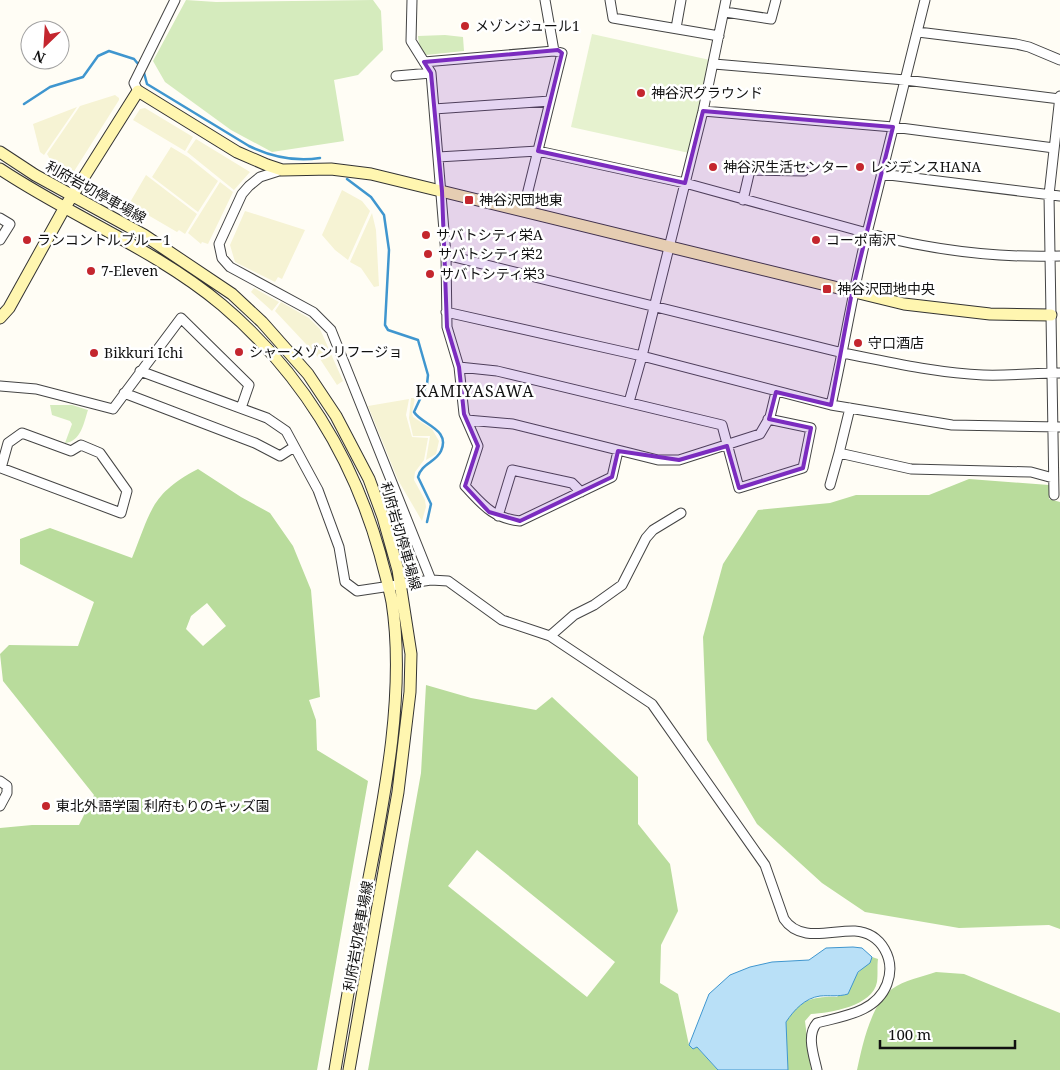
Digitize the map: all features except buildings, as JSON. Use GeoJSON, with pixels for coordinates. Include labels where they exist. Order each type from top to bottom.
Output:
{"type":"FeatureCollection","features":[{"type":"Feature","properties":{"kind":"main road"},"geometry":{"type":"LineString","coordinates":[[0,318],[14,300],[65,207],[138,90],[237,152],[282,170],[352,171],[442,191],[904,304],[961,312],[1056,315]]}},
{"type":"Feature","properties":{"kind":"main road","name":"利府岩切停車場線"},"geometry":{"type":"LineString","coordinates":[[0,152],[20,166],[72,196],[144,235],[210,278],[262,322],[288,350],[336,416],[369,479],[383,517],[401,585],[411,654],[407,731],[349,1070]]}},
{"type":"Feature","properties":{"kind":"main road","name":"利府岩切停車場線"},"geometry":{"type":"LineString","coordinates":[[0,169],[120,237],[192,282],[222,304],[278,358],[324,422],[357,485],[374,535],[388,587],[395,637],[393,724],[373,856],[335,1070]]}},
{"type":"Feature","properties":{"kind":"street"},"geometry":{"type":"LineString","coordinates":[[138,90],[134,83],[175,0]]}},
{"type":"Feature","properties":{"kind":"street"},"geometry":{"type":"LineString","coordinates":[[412,0],[411,41],[430,73],[434,109],[446,255],[447,327],[460,367],[467,420],[478,446],[465,486],[489,512],[520,521],[612,477],[618,451]]}},
{"type":"Feature","properties":{"kind":"street"},"geometry":{"type":"LineString","coordinates":[[545,0],[554,51]]}},
{"type":"Feature","properties":{"kind":"street"},"geometry":{"type":"LineString","coordinates":[[610,0],[613,18],[719,36]]}},
{"type":"Feature","properties":{"kind":"street"},"geometry":{"type":"LineString","coordinates":[[676,28],[681,0]]}},
{"type":"Feature","properties":{"kind":"street"},"geometry":{"type":"LineString","coordinates":[[629,402],[703,111],[726,0]]}},
{"type":"Feature","properties":{"kind":"street"},"geometry":{"type":"LineString","coordinates":[[724,12],[771,19],[776,0]]}},
{"type":"Feature","properties":{"kind":"street"},"geometry":{"type":"LineString","coordinates":[[831,405],[843,353],[852,292],[925,0]]}},
{"type":"Feature","properties":{"kind":"street"},"geometry":{"type":"LineString","coordinates":[[918,32],[1016,44],[1029,47],[1060,60]]}},
{"type":"Feature","properties":{"kind":"street"},"geometry":{"type":"LineString","coordinates":[[424,62],[554,51],[562,53],[523,211]]}},
{"type":"Feature","properties":{"kind":"street"},"geometry":{"type":"LineString","coordinates":[[714,64],[905,80],[1060,98],[1049,195],[1050,257],[1056,315],[1057,427],[1054,495]]}},
{"type":"Feature","properties":{"kind":"street"},"geometry":{"type":"LineString","coordinates":[[396,76],[430,73]]}},
{"type":"Feature","properties":{"kind":"street"},"geometry":{"type":"LineString","coordinates":[[434,109],[550,101]]}},
{"type":"Feature","properties":{"kind":"street"},"geometry":{"type":"LineString","coordinates":[[703,111],[893,127],[1054,148]]}},
{"type":"Feature","properties":{"kind":"street"},"geometry":{"type":"LineString","coordinates":[[438,157],[538,151],[685,183],[867,233],[951,251],[999,256],[1060,256]]}},
{"type":"Feature","properties":{"kind":"street"},"geometry":{"type":"LineString","coordinates":[[282,170],[260,177],[242,194],[219,244],[220,251],[230,267],[313,312],[330,330],[431,580]]}},
{"type":"Feature","properties":{"kind":"street"},"geometry":{"type":"LineString","coordinates":[[743,200],[750,170],[804,171]]}},
{"type":"Feature","properties":{"kind":"street"},"geometry":{"type":"LineString","coordinates":[[881,174],[1060,196]]}},
{"type":"Feature","properties":{"kind":"street"},"geometry":{"type":"LineString","coordinates":[[0,218],[10,224],[0,240]]}},
{"type":"Feature","properties":{"kind":"street"},"geometry":{"type":"LineString","coordinates":[[446,255],[843,353],[935,371],[985,375],[1056,373]]}},
{"type":"Feature","properties":{"kind":"street"},"geometry":{"type":"LineString","coordinates":[[446,312],[642,356],[831,405],[952,424],[1057,427]]}},
{"type":"Feature","properties":{"kind":"street"},"geometry":{"type":"LineString","coordinates":[[0,386],[36,389],[113,410],[180,318],[249,385],[241,408]]}},
{"type":"Feature","properties":{"kind":"street"},"geometry":{"type":"LineString","coordinates":[[460,367],[497,371],[722,425],[739,488],[803,468],[811,428],[768,419]]}},
{"type":"Feature","properties":{"kind":"street"},"geometry":{"type":"LineString","coordinates":[[140,371],[241,408],[277,424],[286,431],[318,490],[339,548],[346,582],[357,591],[431,580],[448,581],[502,620],[550,636],[652,704],[765,865],[784,919],[789,926],[810,934],[855,931],[865,933],[876,940],[887,951],[890,974],[886,986],[879,997],[870,1006],[850,1015],[817,1023],[814,1026],[812,1040],[817,1070]]}},
{"type":"Feature","properties":{"kind":"street"},"geometry":{"type":"LineString","coordinates":[[467,420],[513,424],[658,460],[679,460],[760,434],[768,419],[776,392]]}},
{"type":"Feature","properties":{"kind":"street"},"geometry":{"type":"LineString","coordinates":[[124,393],[255,443],[280,456],[294,447]]}},
{"type":"Feature","properties":{"kind":"street"},"geometry":{"type":"LineString","coordinates":[[830,485],[850,408]]}},
{"type":"Feature","properties":{"kind":"street"},"geometry":{"type":"LineString","coordinates":[[22,433],[71,451],[81,445],[100,453],[127,491],[121,513],[1,468],[4,442],[22,433]]}},
{"type":"Feature","properties":{"kind":"street"},"geometry":{"type":"LineString","coordinates":[[839,453],[911,469],[1031,472],[1054,478]]}},
{"type":"Feature","properties":{"kind":"street"},"geometry":{"type":"LineString","coordinates":[[498,516],[512,470],[572,483],[581,492]]}},
{"type":"Feature","properties":{"kind":"street"},"geometry":{"type":"LineString","coordinates":[[550,636],[574,615],[594,605],[622,585],[628,577],[646,538],[653,530],[682,513]]}},
{"type":"Feature","properties":{"kind":"street"},"geometry":{"type":"LineString","coordinates":[[0,781],[6,786],[7,794],[0,806]]}},
{"type":"Feature","properties":{"kind":"highlighted area"},"geometry":{"type":"Polygon","coordinates":[[[558,50],[562,53],[538,151],[685,183],[703,111],[893,127],[852,292],[831,405],[776,392],[769,419],[811,428],[803,468],[739,488],[727,446],[679,460],[618,451],[612,477],[534,515],[520,521],[489,512],[465,486],[478,446],[464,414],[459,367],[447,327],[442,191],[431,73],[424,62],[558,50]]]}},
{"type":"Feature","properties":{"kind":"shaded area"},"geometry":{"type":"Polygon","coordinates":[[[115,95],[119,100],[73,173],[50,159],[47,154],[80,106],[115,95]]]}},
{"type":"Feature","properties":{"kind":"shaded area"},"geometry":{"type":"Polygon","coordinates":[[[77,107],[44,155],[40,152],[33,124],[77,107]]]}},
{"type":"Feature","properties":{"kind":"shaded area"},"geometry":{"type":"Polygon","coordinates":[[[145,108],[193,137],[185,151],[133,120],[140,109],[145,108]]]}},
{"type":"Feature","properties":{"kind":"shaded area"},"geometry":{"type":"Polygon","coordinates":[[[196,139],[250,172],[234,190],[187,152],[196,139]]]}},
{"type":"Feature","properties":{"kind":"shaded area"},"geometry":{"type":"Polygon","coordinates":[[[171,147],[188,157],[218,181],[198,212],[152,177],[171,147]]]}},
{"type":"Feature","properties":{"kind":"shaded area"},"geometry":{"type":"Polygon","coordinates":[[[146,175],[197,214],[185,234],[179,230],[177,232],[129,204],[146,175]]]}},
{"type":"Feature","properties":{"kind":"shaded area"},"geometry":{"type":"Polygon","coordinates":[[[220,182],[233,192],[208,244],[202,242],[201,244],[188,233],[220,182]]]}},
{"type":"Feature","properties":{"kind":"shaded area"},"geometry":{"type":"Polygon","coordinates":[[[342,190],[362,201],[370,211],[348,260],[335,250],[322,235],[342,190]]]}},
{"type":"Feature","properties":{"kind":"shaded area"},"geometry":{"type":"Polygon","coordinates":[[[245,211],[305,230],[282,279],[278,277],[275,282],[235,262],[230,245],[245,211]]]}},
{"type":"Feature","properties":{"kind":"shaded area"},"geometry":{"type":"Polygon","coordinates":[[[372,213],[376,230],[379,286],[374,287],[361,268],[350,262],[372,213]]]}},
{"type":"Feature","properties":{"kind":"shaded area"},"geometry":{"type":"Polygon","coordinates":[[[254,288],[279,302],[272,311],[251,292],[254,288]]]}},
{"type":"Feature","properties":{"kind":"shaded area"},"geometry":{"type":"Polygon","coordinates":[[[281,302],[309,318],[320,329],[343,381],[337,385],[320,359],[275,311],[281,302]]]}},
{"type":"Feature","properties":{"kind":"shaded area"},"geometry":{"type":"Polygon","coordinates":[[[411,398],[415,398],[413,417],[432,429],[439,441],[436,454],[426,460],[430,436],[413,436],[409,418],[411,398]]]}},
{"type":"Feature","properties":{"kind":"shaded area"},"geometry":{"type":"Polygon","coordinates":[[[409,399],[406,415],[412,437],[428,438],[424,460],[415,472],[414,480],[425,500],[426,507],[422,521],[398,480],[368,406],[409,399]]]}},
{"type":"Feature","properties":{"kind":"green space"},"geometry":{"type":"Polygon","coordinates":[[[186,0],[216,2],[373,0],[381,11],[383,50],[358,75],[334,80],[344,141],[272,152],[231,130],[165,82],[153,61],[186,0]]]}},
{"type":"Feature","properties":{"kind":"green space","name":"神谷沢グラウンド"},"geometry":{"type":"Polygon","coordinates":[[[592,34],[710,60],[689,153],[571,127],[592,34]]]}},
{"type":"Feature","properties":{"kind":"green space"},"geometry":{"type":"Polygon","coordinates":[[[445,35],[463,37],[464,51],[426,55],[419,45],[418,36],[445,35]]]}},
{"type":"Feature","properties":{"kind":"green space"},"geometry":{"type":"Polygon","coordinates":[[[50,405],[72,405],[88,410],[81,431],[75,439],[65,443],[72,424],[70,421],[52,415],[50,405]]]}},
{"type":"Feature","properties":{"kind":"green space"},"geometry":{"type":"Polygon","coordinates":[[[198,469],[270,513],[293,546],[311,590],[320,697],[309,700],[316,720],[317,750],[368,781],[317,1070],[0,1070],[0,828],[32,825],[79,825],[94,795],[3,681],[0,654],[9,645],[78,646],[94,602],[20,564],[20,539],[50,528],[132,558],[154,506],[170,487],[198,469]],[[207,603],[191,616],[186,629],[203,646],[226,626],[207,603]]]}},
{"type":"Feature","properties":{"kind":"green space"},"geometry":{"type":"Polygon","coordinates":[[[969,479],[1049,485],[1049,499],[1060,502],[1060,929],[1049,925],[959,928],[865,912],[822,883],[757,824],[707,740],[703,637],[723,564],[758,510],[830,503],[856,495],[929,495],[969,479]]]}},
{"type":"Feature","properties":{"kind":"green space"},"geometry":{"type":"Polygon","coordinates":[[[426,685],[471,698],[536,710],[552,697],[638,777],[638,824],[670,864],[678,911],[661,945],[660,983],[678,994],[689,1045],[696,1046],[718,1070],[368,1070],[421,773],[426,685]],[[477,850],[448,886],[587,997],[615,962],[477,850]]]}},
{"type":"Feature","properties":{"kind":"green space"},"geometry":{"type":"Polygon","coordinates":[[[872,957],[878,959],[877,982],[874,990],[868,997],[850,1007],[811,1014],[805,1021],[811,1070],[788,1070],[784,1034],[789,1015],[800,1004],[807,1001],[822,997],[837,997],[872,957]]]}},
{"type":"Feature","properties":{"kind":"green space"},"geometry":{"type":"Polygon","coordinates":[[[936,972],[964,974],[1060,1013],[1060,1070],[857,1070],[868,1026],[878,1004],[892,989],[902,983],[936,972]]]}},
{"type":"Feature","properties":{"kind":"water"},"geometry":{"type":"Polygon","coordinates":[[[826,948],[862,948],[872,957],[870,963],[858,972],[848,994],[820,996],[809,999],[796,1009],[786,1022],[788,1070],[718,1070],[697,1047],[693,1049],[689,1045],[709,994],[730,975],[750,967],[772,962],[809,960],[826,948]]]}},
{"type":"Feature","properties":{"kind":"waterway"},"geometry":{"type":"LineString","coordinates":[[24,104],[50,87],[83,77],[98,56],[109,51],[134,59],[139,65]]}},
{"type":"Feature","properties":{"kind":"waterway"},"geometry":{"type":"LineString","coordinates":[[143,69],[147,84],[249,146],[284,158],[320,158]]}},
{"type":"Feature","properties":{"kind":"waterway"},"geometry":{"type":"LineString","coordinates":[[347,179],[371,197],[384,215],[389,250],[385,325],[388,330],[418,340],[428,375],[427,384],[414,412],[439,432],[443,444],[439,455],[422,469],[418,477],[431,504],[427,522]]}},
{"type":"Feature","properties":{"kind":"place","name":"メゾンジュール1"},"geometry":{"type":"Point","coordinates":[465,26]}},
{"type":"Feature","properties":{"kind":"place","name":"神谷沢グラウンド"},"geometry":{"type":"Point","coordinates":[641,93]}},
{"type":"Feature","properties":{"kind":"place","name":"神谷沢生活センター"},"geometry":{"type":"Point","coordinates":[713,167]}},
{"type":"Feature","properties":{"kind":"place","name":"レジデンスHANA"},"geometry":{"type":"Point","coordinates":[860,167]}},
{"type":"Feature","properties":{"kind":"place","name":"神谷沢団地東"},"geometry":{"type":"Point","coordinates":[469,200]}},
{"type":"Feature","properties":{"kind":"place","name":"サバトシティ栄A"},"geometry":{"type":"Point","coordinates":[426,235]}},
{"type":"Feature","properties":{"kind":"place","name":"ランコントルブルー1"},"geometry":{"type":"Point","coordinates":[27,240]}},
{"type":"Feature","properties":{"kind":"place","name":"コーポ南沢"},"geometry":{"type":"Point","coordinates":[816,240]}},
{"type":"Feature","properties":{"kind":"place","name":"サバトシティ栄2"},"geometry":{"type":"Point","coordinates":[428,254]}},
{"type":"Feature","properties":{"kind":"place","name":"7-Eleven"},"geometry":{"type":"Point","coordinates":[91,271]}},
{"type":"Feature","properties":{"kind":"place","name":"サバトシティ栄3"},"geometry":{"type":"Point","coordinates":[430,274]}},
{"type":"Feature","properties":{"kind":"place","name":"神谷沢団地中央"},"geometry":{"type":"Point","coordinates":[827,289]}},
{"type":"Feature","properties":{"kind":"place","name":"守口酒店"},"geometry":{"type":"Point","coordinates":[858,343]}},
{"type":"Feature","properties":{"kind":"place","name":"シャーメゾンリフージョ"},"geometry":{"type":"Point","coordinates":[239,352]}},
{"type":"Feature","properties":{"kind":"place","name":"Bikkuri Ichi"},"geometry":{"type":"Point","coordinates":[94,353]}},
{"type":"Feature","properties":{"kind":"place","name":"東北外語学園 利府もりのキッズ園"},"geometry":{"type":"Point","coordinates":[46,806]}},
{"type":"Feature","properties":{"kind":"district","name":"KAMIYASAWA"},"geometry":{"type":"Point","coordinates":[475,391]}}]}
